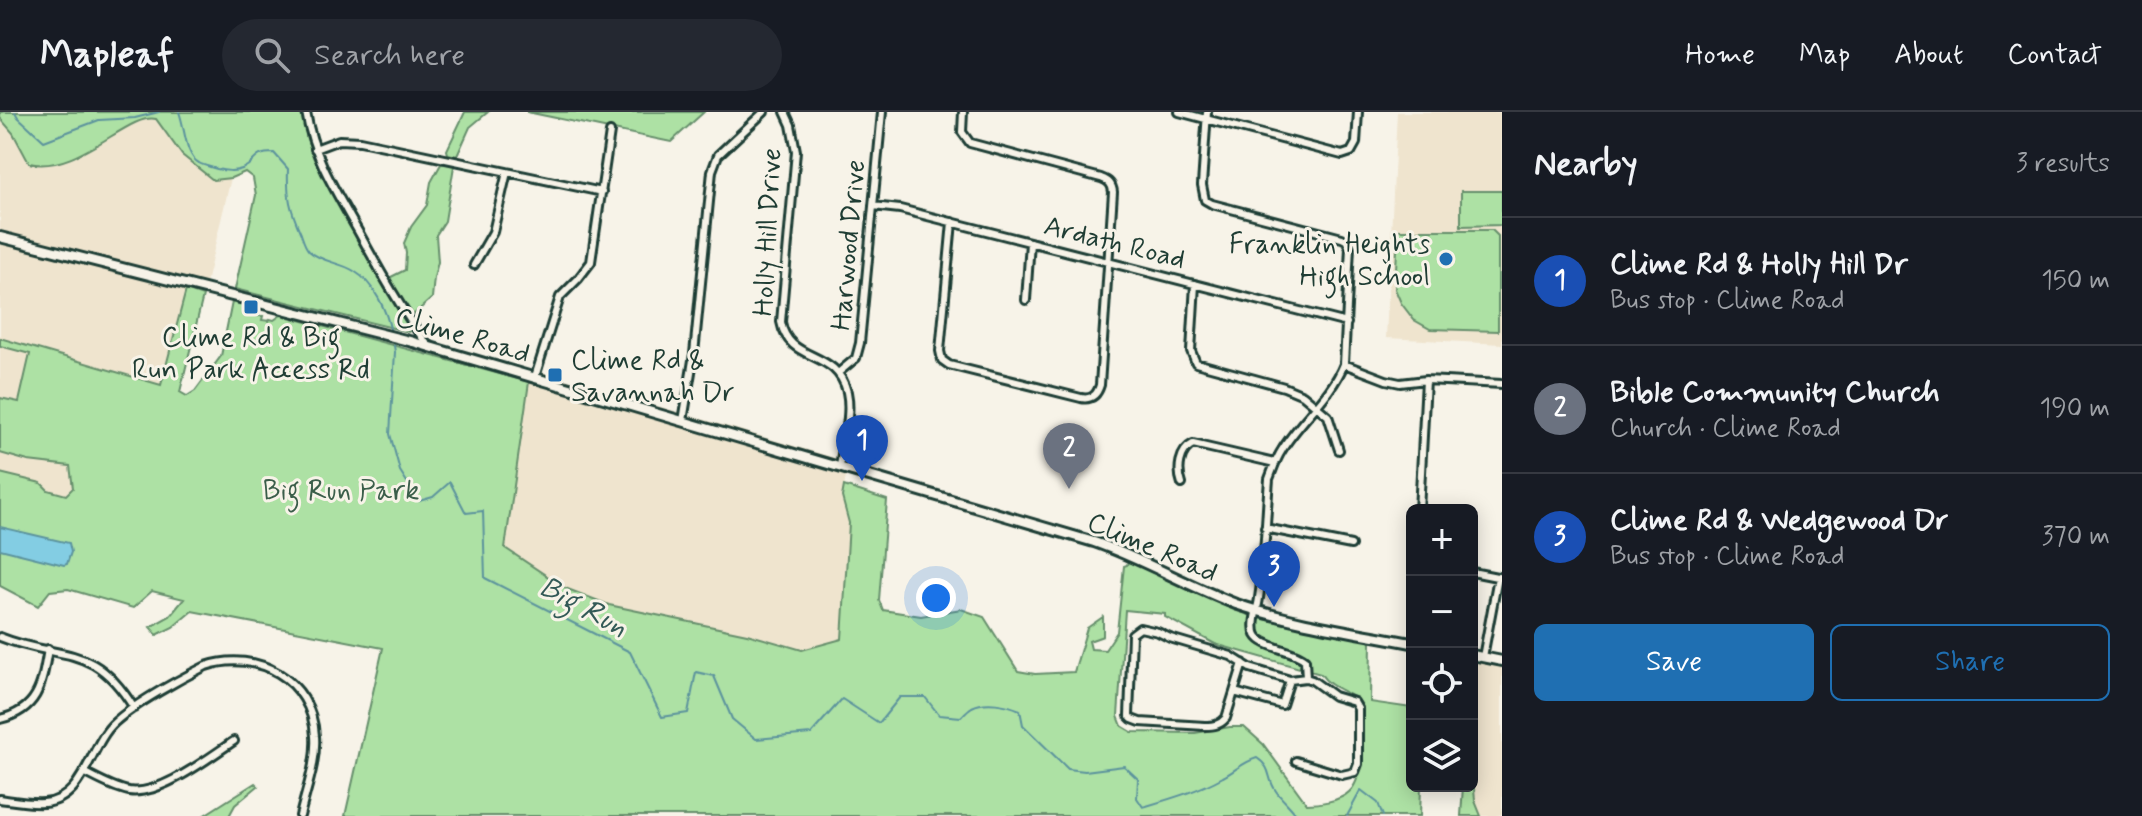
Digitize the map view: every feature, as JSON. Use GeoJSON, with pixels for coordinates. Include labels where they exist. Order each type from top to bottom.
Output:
{"type":"FeatureCollection","features":[{"type":"Feature","properties":{"kind":"main road","name":"Clime Road"},"geometry":{"type":"LineString","coordinates":[[0,237],[413,342],[535,377],[1094,542],[1257,611],[1406,642]]}},
{"type":"Feature","properties":{"kind":"main road"},"geometry":{"type":"LineString","coordinates":[[1478,656],[1502,661]]}},
{"type":"Feature","properties":{"kind":"street"},"geometry":{"type":"LineString","coordinates":[[306,112],[322,168],[401,307],[429,347]]}},
{"type":"Feature","properties":{"kind":"street"},"geometry":{"type":"LineString","coordinates":[[683,421],[694,354],[712,171],[718,155],[764,112]]}},
{"type":"Feature","properties":{"kind":"street","name":"Holly Hill Drive"},"geometry":{"type":"LineString","coordinates":[[785,112],[796,151],[781,314],[783,331],[791,345],[829,364],[838,373]]}},
{"type":"Feature","properties":{"kind":"street","name":"Harwood Drive"},"geometry":{"type":"LineString","coordinates":[[838,373],[856,358],[860,343],[882,112]]}},
{"type":"Feature","properties":{"kind":"street"},"geometry":{"type":"LineString","coordinates":[[952,222],[940,351],[942,360],[949,365],[1081,398],[1089,399],[1095,395],[1100,385],[1113,192],[1110,182],[970,143],[962,132],[963,112]]}},
{"type":"Feature","properties":{"kind":"street"},"geometry":{"type":"LineString","coordinates":[[1179,112],[1207,116],[1342,155],[1351,152],[1355,145],[1357,115]]}},
{"type":"Feature","properties":{"kind":"street"},"geometry":{"type":"LineString","coordinates":[[1207,116],[1202,185],[1205,200],[1346,240],[1350,247],[1344,364],[1339,378],[1288,441],[1269,479],[1254,631],[1263,642],[1305,660],[1306,678]]}},
{"type":"Feature","properties":{"kind":"street"},"geometry":{"type":"LineString","coordinates":[[535,377],[560,297],[591,262],[610,132]]}},
{"type":"Feature","properties":{"kind":"street"},"geometry":{"type":"LineString","coordinates":[[315,149],[339,140],[360,141],[602,192]]}},
{"type":"Feature","properties":{"kind":"street"},"geometry":{"type":"LineString","coordinates":[[474,265],[493,232],[507,172]]}},
{"type":"Feature","properties":{"kind":"street","name":"Ardath Road"},"geometry":{"type":"LineString","coordinates":[[873,206],[900,209],[1347,323]]}},
{"type":"Feature","properties":{"kind":"street"},"geometry":{"type":"LineString","coordinates":[[1026,300],[1030,242]]}},
{"type":"Feature","properties":{"kind":"street"},"geometry":{"type":"LineString","coordinates":[[1195,284],[1191,351],[1196,363],[1292,389],[1303,395],[1331,420],[1339,450]]}},
{"type":"Feature","properties":{"kind":"street"},"geometry":{"type":"LineString","coordinates":[[1344,364],[1400,383],[1426,380],[1502,384]]}},
{"type":"Feature","properties":{"kind":"street"},"geometry":{"type":"LineString","coordinates":[[838,373],[848,403],[840,467]]}},
{"type":"Feature","properties":{"kind":"street"},"geometry":{"type":"LineString","coordinates":[[1419,504],[1426,380]]}},
{"type":"Feature","properties":{"kind":"street"},"geometry":{"type":"LineString","coordinates":[[1182,484],[1179,476],[1183,453],[1193,444],[1275,463]]}},
{"type":"Feature","properties":{"kind":"street"},"geometry":{"type":"LineString","coordinates":[[1265,528],[1351,545]]}},
{"type":"Feature","properties":{"kind":"street"},"geometry":{"type":"LineString","coordinates":[[1478,573],[1500,577],[1483,657]]}},
{"type":"Feature","properties":{"kind":"street"},"geometry":{"type":"LineString","coordinates":[[1243,663],[1222,723],[1214,726],[1136,721],[1129,716],[1132,634],[1146,628],[1231,656],[1243,663],[1250,668],[1290,680],[1312,680],[1334,696],[1354,702],[1358,709],[1356,770],[1342,775],[1296,761]]}},
{"type":"Feature","properties":{"kind":"street"},"geometry":{"type":"LineString","coordinates":[[0,637],[13,643],[74,655],[102,670],[121,688],[134,708]]}},
{"type":"Feature","properties":{"kind":"street"},"geometry":{"type":"LineString","coordinates":[[0,719],[17,714],[37,695],[48,649]]}},
{"type":"Feature","properties":{"kind":"street"},"geometry":{"type":"LineString","coordinates":[[0,799],[34,803],[54,801],[72,789],[107,731],[134,708],[195,671],[218,662],[240,660],[270,669],[287,679],[303,697],[314,724],[315,749],[300,816]]}},
{"type":"Feature","properties":{"kind":"street"},"geometry":{"type":"LineString","coordinates":[[1234,692],[1282,705],[1290,680]]}},
{"type":"Feature","properties":{"kind":"street"},"geometry":{"type":"LineString","coordinates":[[84,772],[125,790],[154,789],[234,741]]}},
{"type":"Feature","properties":{"kind":"shaded area","name":"Franklin Heights High School"},"geometry":{"type":"Polygon","coordinates":[[[1397,112],[1502,112],[1502,344],[1386,338],[1397,112]]]}},
{"type":"Feature","properties":{"kind":"shaded area"},"geometry":{"type":"Polygon","coordinates":[[[150,117],[156,119],[182,155],[212,179],[231,178],[203,296],[186,291],[161,385],[0,338],[0,118],[13,133],[29,163],[150,117]]]}},
{"type":"Feature","properties":{"kind":"shaded area"},"geometry":{"type":"Polygon","coordinates":[[[0,346],[30,354],[19,402],[0,398],[0,346]]]}},
{"type":"Feature","properties":{"kind":"shaded area"},"geometry":{"type":"Polygon","coordinates":[[[531,369],[849,462],[842,497],[849,523],[842,640],[761,661],[747,634],[609,605],[565,588],[505,548],[531,369]]]}},
{"type":"Feature","properties":{"kind":"shaded area"},"geometry":{"type":"Polygon","coordinates":[[[0,453],[28,461],[70,466],[73,488],[66,495],[48,490],[41,483],[0,473],[0,453]]]}},
{"type":"Feature","properties":{"kind":"shaded area"},"geometry":{"type":"Polygon","coordinates":[[[1478,662],[1502,667],[1502,814],[1481,816],[1474,792],[1478,792],[1478,662]]]}},
{"type":"Feature","properties":{"kind":"green space"},"geometry":{"type":"Polygon","coordinates":[[[0,112],[302,112],[314,159],[408,325],[409,332],[235,289],[256,195],[253,178],[245,172],[231,178],[213,180],[182,155],[156,119],[145,119],[83,153],[47,164],[29,163],[13,133],[0,118],[0,112]]]}},
{"type":"Feature","properties":{"kind":"green space"},"geometry":{"type":"Polygon","coordinates":[[[465,112],[488,112],[470,127],[457,156],[448,154],[447,150],[465,112]]]}},
{"type":"Feature","properties":{"kind":"green space"},"geometry":{"type":"Polygon","coordinates":[[[527,112],[704,112],[671,142],[527,112]]]}},
{"type":"Feature","properties":{"kind":"green space"},"geometry":{"type":"Polygon","coordinates":[[[441,164],[454,166],[445,221],[436,235],[438,262],[432,298],[412,316],[389,278],[405,270],[404,243],[427,205],[431,182],[441,164]]]}},
{"type":"Feature","properties":{"kind":"green space"},"geometry":{"type":"Polygon","coordinates":[[[1461,191],[1502,191],[1502,225],[1461,226],[1461,191]]]}},
{"type":"Feature","properties":{"kind":"green space"},"geometry":{"type":"Polygon","coordinates":[[[1398,230],[1492,230],[1498,236],[1498,331],[1430,329],[1414,320],[1395,289],[1398,230]]]}},
{"type":"Feature","properties":{"kind":"green space","name":"Big Run Park"},"geometry":{"type":"Polygon","coordinates":[[[186,290],[203,296],[180,392],[187,396],[195,391],[221,356],[232,302],[254,308],[258,316],[263,316],[262,320],[274,320],[281,315],[529,382],[505,548],[565,588],[609,605],[747,634],[802,650],[842,639],[849,523],[842,497],[844,486],[887,500],[879,600],[883,610],[921,616],[961,609],[984,617],[1018,671],[1035,674],[1074,672],[1087,628],[1103,617],[1103,636],[1089,641],[1091,649],[1105,650],[1117,632],[1124,566],[1128,561],[1234,610],[1371,641],[1370,702],[1406,707],[1406,792],[1421,792],[1420,816],[345,816],[383,648],[192,611],[173,627],[157,635],[150,627],[170,616],[184,599],[152,591],[133,608],[68,589],[50,591],[38,606],[0,586],[0,473],[41,483],[48,490],[66,495],[73,488],[70,466],[28,461],[0,453],[0,398],[19,402],[30,354],[0,346],[0,338],[161,385],[186,290]],[[1125,610],[1118,716],[1122,726],[1132,732],[1195,733],[1244,727],[1263,744],[1307,804],[1335,800],[1349,792],[1361,764],[1363,707],[1360,702],[1325,680],[1321,674],[1215,644],[1165,617],[1165,614],[1125,610]]]}},
{"type":"Feature","properties":{"kind":"green space"},"geometry":{"type":"Polygon","coordinates":[[[255,783],[258,786],[235,805],[229,816],[203,816],[255,783]]]}},
{"type":"Feature","properties":{"kind":"green space"},"geometry":{"type":"Polygon","coordinates":[[[1463,792],[1474,792],[1481,816],[1461,816],[1463,792]]]}},
{"type":"Feature","properties":{"kind":"water"},"geometry":{"type":"Polygon","coordinates":[[[0,527],[69,543],[71,552],[67,564],[0,549],[0,527]]]}},
{"type":"Feature","properties":{"kind":"waterway","name":"Big Run"},"geometry":{"type":"LineString","coordinates":[[15,112],[44,141],[99,120],[135,118],[159,112]]}},
{"type":"Feature","properties":{"kind":"waterway","name":"Big Run"},"geometry":{"type":"LineString","coordinates":[[179,112],[191,154],[201,164],[236,171],[258,156],[274,153],[288,169],[290,203],[306,248],[319,258],[344,266],[361,276],[383,307],[391,333]]}},
{"type":"Feature","properties":{"kind":"waterway","name":"Big Run"},"geometry":{"type":"LineString","coordinates":[[393,339],[395,352],[390,434],[400,471],[419,501],[433,497],[450,482],[466,513],[483,511],[485,578],[630,652],[662,717],[688,713],[696,672],[714,676],[732,719],[756,739],[811,734],[842,699],[879,723],[900,697],[925,697],[939,715],[961,717],[977,705],[1003,705],[1020,710],[1023,725],[1068,769],[1085,771],[1124,766],[1138,779],[1137,798],[1143,807],[1204,786],[1257,758],[1265,766],[1276,791],[1297,816]]}},
{"type":"Feature","properties":{"kind":"waterway","name":"Big Run"},"geometry":{"type":"LineString","coordinates":[[1347,816],[1361,790],[1378,803],[1383,816]]}},
{"type":"Feature","properties":{"kind":"place","name":"Franklin Heights High School"},"geometry":{"type":"Point","coordinates":[1446,259]}},
{"type":"Feature","properties":{"kind":"place","name":"Clime Rd & Big Run Park Access Rd"},"geometry":{"type":"Point","coordinates":[251,307]}},
{"type":"Feature","properties":{"kind":"place","name":"Clime Rd & Savannah Dr"},"geometry":{"type":"Point","coordinates":[555,375]}},
{"type":"Feature","properties":{"kind":"place","name":"Clime Rd & Holly Hill Dr"},"geometry":{"type":"Point","coordinates":[862,481]}},
{"type":"Feature","properties":{"kind":"place","name":"Bible Community Church"},"geometry":{"type":"Point","coordinates":[1069,489]}},
{"type":"Feature","properties":{"kind":"place","name":"Clime Rd & Wedgewood Dr"},"geometry":{"type":"Point","coordinates":[1274,607]}}]}
